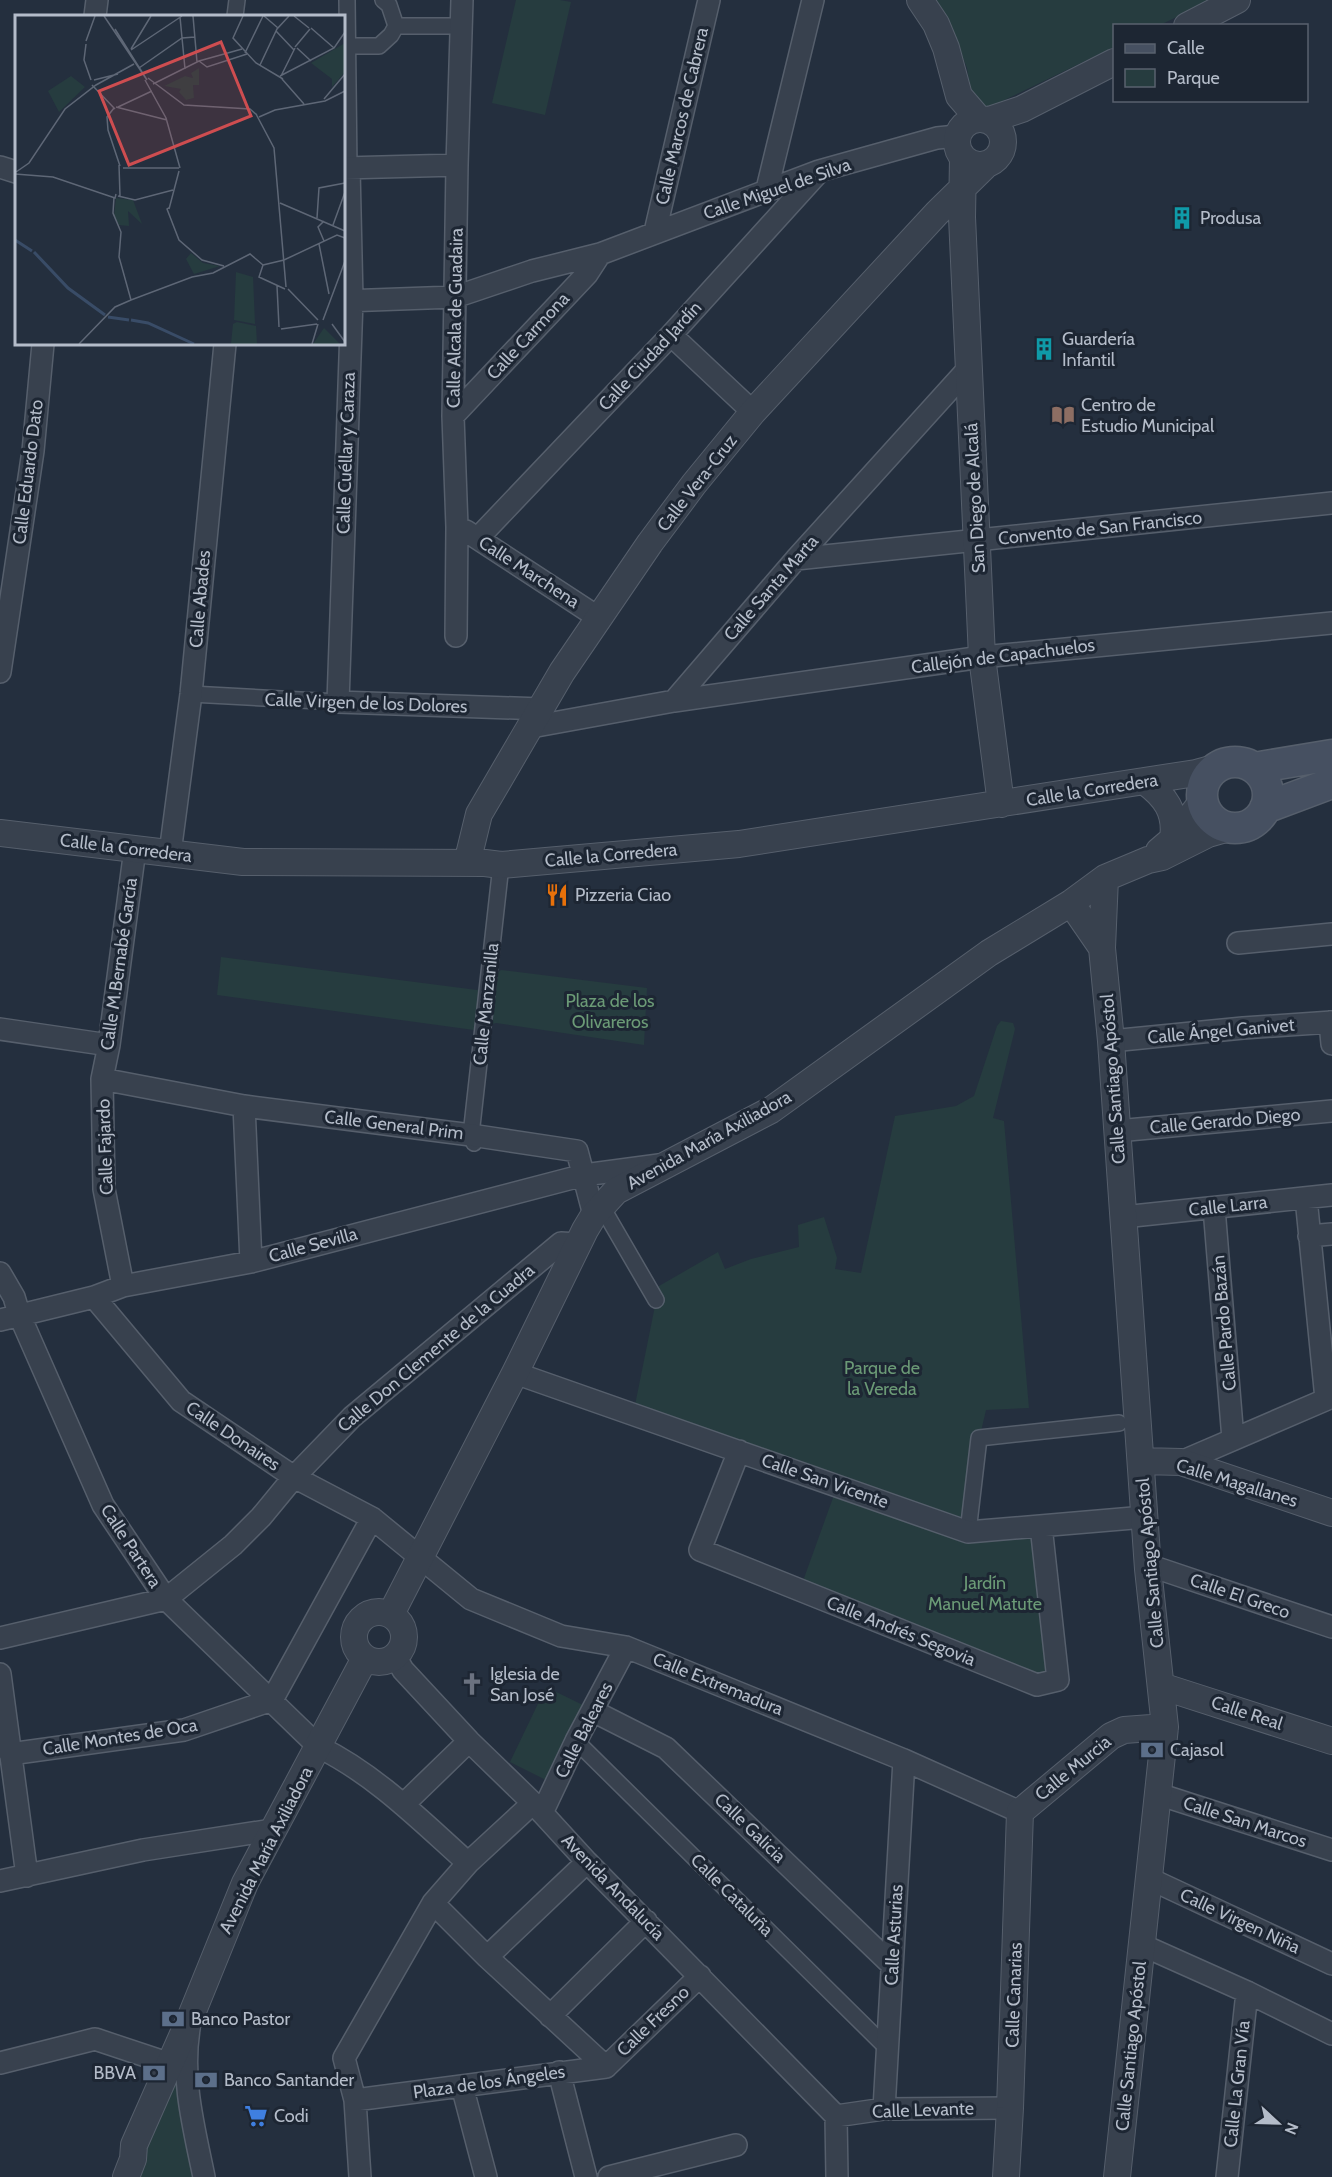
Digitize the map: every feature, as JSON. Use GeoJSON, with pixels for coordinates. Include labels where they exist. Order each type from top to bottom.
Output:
{"type":"FeatureCollection","features":[{"type":"Feature","properties":{"kind":"main road"},"geometry":{"type":"LineString","coordinates":[[1254,768],[1266,783],[1268,796],[1259,818],[1251,825],[1240,828],[1229,828],[1212,819],[1202,801],[1206,778],[1218,767],[1236,762],[1254,768],[1332,755]]}},
{"type":"Feature","properties":{"kind":"main road"},"geometry":{"type":"LineString","coordinates":[[1265,808],[1332,783]]}},
{"type":"Feature","properties":{"kind":"street"},"geometry":{"type":"LineString","coordinates":[[95,15],[97,0]]}},
{"type":"Feature","properties":{"kind":"street"},"geometry":{"type":"LineString","coordinates":[[235,15],[237,0]]}},
{"type":"Feature","properties":{"kind":"street"},"geometry":{"type":"LineString","coordinates":[[346,0],[346,168],[457,165]]}},
{"type":"Feature","properties":{"kind":"street"},"geometry":{"type":"LineString","coordinates":[[347,46],[379,46],[391,35],[396,26],[389,4],[383,0]]}},
{"type":"Feature","properties":{"kind":"street","name":"Calle Alcala de Guadaira"},"geometry":{"type":"LineString","coordinates":[[456,636],[458,526],[453,416],[462,0]]}},
{"type":"Feature","properties":{"kind":"street","name":"Calle Marcos de Cabrera"},"geometry":{"type":"LineString","coordinates":[[655,232],[709,0]]}},
{"type":"Feature","properties":{"kind":"street"},"geometry":{"type":"LineString","coordinates":[[767,189],[813,0]]}},
{"type":"Feature","properties":{"kind":"street","name":"San Diego de Alcalá"},"geometry":{"type":"LineString","coordinates":[[921,0],[936,24],[946,48],[959,96],[957,103],[977,139],[963,190],[962,217],[982,657],[1001,804]]}},
{"type":"Feature","properties":{"kind":"street"},"geometry":{"type":"LineString","coordinates":[[1191,24],[1238,0]]}},
{"type":"Feature","properties":{"kind":"street"},"geometry":{"type":"LineString","coordinates":[[396,26],[462,26]]}},
{"type":"Feature","properties":{"kind":"street"},"geometry":{"type":"LineString","coordinates":[[977,139],[1027,118],[1034,103],[1113,63]]}},
{"type":"Feature","properties":{"kind":"street","name":"Calle Miguel de Silva"},"geometry":{"type":"LineString","coordinates":[[348,301],[455,297],[532,271],[600,254],[819,171],[937,138],[977,139]]}},
{"type":"Feature","properties":{"kind":"street"},"geometry":{"type":"LineString","coordinates":[[0,167],[15,172]]}},
{"type":"Feature","properties":{"kind":"street","name":"Calle Cuéllar y Caraza"},"geometry":{"type":"LineString","coordinates":[[338,702],[348,301],[346,168]]}},
{"type":"Feature","properties":{"kind":"street","name":"Calle Ciudad Jardín"},"geometry":{"type":"LineString","coordinates":[[478,538],[671,335],[819,171]]}},
{"type":"Feature","properties":{"kind":"street","name":"Calle Vera-Cruz"},"geometry":{"type":"LineString","coordinates":[[485,863],[479,814],[562,672],[650,543],[694,484],[753,412],[937,213],[963,190]]}},
{"type":"Feature","properties":{"kind":"street","name":"Calle Carmona"},"geometry":{"type":"LineString","coordinates":[[453,416],[587,274],[600,254]]}},
{"type":"Feature","properties":{"kind":"street"},"geometry":{"type":"LineString","coordinates":[[671,335],[753,412]]}},
{"type":"Feature","properties":{"kind":"street","name":"Calle Eduardo Dato"},"geometry":{"type":"LineString","coordinates":[[0,672],[33,451],[43,345]]}},
{"type":"Feature","properties":{"kind":"street","name":"Calle Abades"},"geometry":{"type":"LineString","coordinates":[[170,854],[191,694],[225,345]]}},
{"type":"Feature","properties":{"kind":"street","name":"Calle Santa Marta"},"geometry":{"type":"LineString","coordinates":[[675,701],[796,559],[968,369]]}},
{"type":"Feature","properties":{"kind":"street","name":"Convento de San Francisco"},"geometry":{"type":"LineString","coordinates":[[796,559],[1332,503]]}},
{"type":"Feature","properties":{"kind":"street","name":"Calle Marchena"},"geometry":{"type":"LineString","coordinates":[[458,526],[599,618]]}},
{"type":"Feature","properties":{"kind":"street","name":"Callejón de Capachuelos"},"geometry":{"type":"LineString","coordinates":[[675,701],[982,657],[1332,623]]}},
{"type":"Feature","properties":{"kind":"street","name":"Calle Virgen de los Dolores"},"geometry":{"type":"LineString","coordinates":[[191,694],[338,702],[536,718]]}},
{"type":"Feature","properties":{"kind":"street"},"geometry":{"type":"LineString","coordinates":[[536,718],[675,701]]}},
{"type":"Feature","properties":{"kind":"street","name":"Calle la Corredera"},"geometry":{"type":"LineString","coordinates":[[0,833],[243,862],[485,863],[739,844],[1196,773],[1218,767]]}},
{"type":"Feature","properties":{"kind":"street"},"geometry":{"type":"LineString","coordinates":[[1144,781],[1202,801],[1173,839],[1148,860]]}},
{"type":"Feature","properties":{"kind":"street"},"geometry":{"type":"LineString","coordinates":[[1144,781],[1159,792],[1171,809],[1175,824],[1173,839]]}},
{"type":"Feature","properties":{"kind":"street"},"geometry":{"type":"LineString","coordinates":[[1148,860],[1174,851],[1208,834],[1229,828]]}},
{"type":"Feature","properties":{"kind":"street","name":"Calle M.Bernabé García"},"geometry":{"type":"LineString","coordinates":[[102,1079],[109,1045],[135,849]]}},
{"type":"Feature","properties":{"kind":"street","name":"Avenida María Axiliadora"},"geometry":{"type":"LineString","coordinates":[[391,1614],[578,1244],[598,1211],[616,1191],[771,1110],[989,953],[1071,903],[1106,878],[1148,860]]}},
{"type":"Feature","properties":{"kind":"street","name":"Calle Manzanilla"},"geometry":{"type":"LineString","coordinates":[[472,1139],[485,863]]}},
{"type":"Feature","properties":{"kind":"street","name":"Calle Santiago Apóstol"},"geometry":{"type":"LineString","coordinates":[[1106,878],[1102,948],[1111,1041],[1148,1569],[1165,1727],[1117,2177]]}},
{"type":"Feature","properties":{"kind":"street","name":"Calle Santiago Apóstol"},"geometry":{"type":"LineString","coordinates":[[1071,903],[1102,948]]}},
{"type":"Feature","properties":{"kind":"street"},"geometry":{"type":"LineString","coordinates":[[1238,944],[1332,934]]}},
{"type":"Feature","properties":{"kind":"street"},"geometry":{"type":"LineString","coordinates":[[1331,1022],[1332,1044]]}},
{"type":"Feature","properties":{"kind":"street","name":"Calle Ángel Ganivet"},"geometry":{"type":"LineString","coordinates":[[1111,1041],[1331,1022]]}},
{"type":"Feature","properties":{"kind":"street"},"geometry":{"type":"LineString","coordinates":[[0,1029],[109,1045]]}},
{"type":"Feature","properties":{"kind":"street","name":"Calle General Prim"},"geometry":{"type":"LineString","coordinates":[[102,1079],[244,1106],[472,1139],[577,1151],[584,1175]]}},
{"type":"Feature","properties":{"kind":"street","name":"Calle Fajardo"},"geometry":{"type":"LineString","coordinates":[[102,1079],[104,1189],[123,1286]]}},
{"type":"Feature","properties":{"kind":"street"},"geometry":{"type":"LineString","coordinates":[[244,1106],[251,1262]]}},
{"type":"Feature","properties":{"kind":"street","name":"Calle Gerardo Diego"},"geometry":{"type":"LineString","coordinates":[[1117,1131],[1332,1111]]}},
{"type":"Feature","properties":{"kind":"street"},"geometry":{"type":"LineString","coordinates":[[656,1300],[598,1211],[584,1175],[668,1164]]}},
{"type":"Feature","properties":{"kind":"street","name":"Calle Sevilla"},"geometry":{"type":"LineString","coordinates":[[11,1310],[94,1297],[123,1286],[251,1262],[584,1175]]}},
{"type":"Feature","properties":{"kind":"street","name":"Calle Larra"},"geometry":{"type":"LineString","coordinates":[[1123,1217],[1332,1195]]}},
{"type":"Feature","properties":{"kind":"street"},"geometry":{"type":"LineString","coordinates":[[1181,1462],[1329,1398],[1306,1198]]}},
{"type":"Feature","properties":{"kind":"street","name":"Calle Pardo Bazán"},"geometry":{"type":"LineString","coordinates":[[1214,1208],[1233,1439]]}},
{"type":"Feature","properties":{"kind":"street"},"geometry":{"type":"LineString","coordinates":[[1309,1236],[1332,1234]]}},
{"type":"Feature","properties":{"kind":"street","name":"Calle Don Clemente de la Cuadra"},"geometry":{"type":"LineString","coordinates":[[0,1638],[166,1599],[233,1545],[352,1417],[561,1243],[578,1244]]}},
{"type":"Feature","properties":{"kind":"street","name":"Calle Partera"},"geometry":{"type":"LineString","coordinates":[[0,1273],[11,1310],[104,1505],[166,1599],[319,1747],[346,1760],[403,1805],[468,1863]]}},
{"type":"Feature","properties":{"kind":"street","name":"Calle Donaires"},"geometry":{"type":"LineString","coordinates":[[94,1297],[181,1401],[294,1477],[372,1518],[420,1558]]}},
{"type":"Feature","properties":{"kind":"street","name":"Calle San Vicente"},"geometry":{"type":"LineString","coordinates":[[515,1372],[968,1532],[1144,1517]]}},
{"type":"Feature","properties":{"kind":"street"},"geometry":{"type":"LineString","coordinates":[[968,1532],[979,1438],[1119,1423]]}},
{"type":"Feature","properties":{"kind":"street","name":"Calle Andrés Segovia"},"geometry":{"type":"LineString","coordinates":[[739,1450],[700,1550],[1037,1685],[1058,1680],[1041,1526]]}},
{"type":"Feature","properties":{"kind":"street","name":"Calle Magallanes"},"geometry":{"type":"LineString","coordinates":[[1141,1461],[1181,1462],[1326,1506]]}},
{"type":"Feature","properties":{"kind":"street"},"geometry":{"type":"LineString","coordinates":[[272,1700],[372,1518]]}},
{"type":"Feature","properties":{"kind":"street","name":"Calle Extremadura"},"geometry":{"type":"LineString","coordinates":[[420,1558],[471,1599],[561,1636],[626,1647],[904,1760],[1020,1812]]}},
{"type":"Feature","properties":{"kind":"street","name":"Calle El Greco"},"geometry":{"type":"LineString","coordinates":[[1148,1569],[1157,1568],[1332,1627]]}},
{"type":"Feature","properties":{"kind":"street"},"geometry":{"type":"LineString","coordinates":[[374,1612],[391,1614],[397,1619],[404,1634],[404,1642],[395,1656],[381,1662],[365,1658],[355,1645],[355,1628],[360,1621],[374,1612]]}},
{"type":"Feature","properties":{"kind":"street","name":"Calle Baleares"},"geometry":{"type":"LineString","coordinates":[[537,1808],[593,1711],[626,1647]]}},
{"type":"Feature","properties":{"kind":"street","name":"Avenida Andalucía"},"geometry":{"type":"LineString","coordinates":[[395,1656],[403,1670],[469,1741],[836,2116]]}},
{"type":"Feature","properties":{"kind":"street","name":"Avenida María Axiliadora"},"geometry":{"type":"LineString","coordinates":[[126,2177],[133,2159],[134,2145],[191,2016],[234,1908],[272,1830],[319,1747],[365,1658]]}},
{"type":"Feature","properties":{"kind":"street"},"geometry":{"type":"LineString","coordinates":[[0,1674],[27,1876]]}},
{"type":"Feature","properties":{"kind":"street","name":"Calle Real"},"geometry":{"type":"LineString","coordinates":[[1161,1686],[1332,1741]]}},
{"type":"Feature","properties":{"kind":"street","name":"Calle Montes de Oca"},"geometry":{"type":"LineString","coordinates":[[10,1754],[184,1730],[272,1700]]}},
{"type":"Feature","properties":{"kind":"street","name":"Calle Galicia"},"geometry":{"type":"LineString","coordinates":[[593,1711],[666,1748],[892,1965]]}},
{"type":"Feature","properties":{"kind":"street","name":"Calle Murcia"},"geometry":{"type":"LineString","coordinates":[[1020,1812],[1111,1736],[1124,1730],[1165,1727]]}},
{"type":"Feature","properties":{"kind":"street"},"geometry":{"type":"LineString","coordinates":[[403,1805],[469,1741]]}},
{"type":"Feature","properties":{"kind":"street","name":"Calle Cataluña"},"geometry":{"type":"LineString","coordinates":[[576,1741],[887,2048]]}},
{"type":"Feature","properties":{"kind":"street","name":"Calle Asturias"},"geometry":{"type":"LineString","coordinates":[[884,2109],[904,1760]]}},
{"type":"Feature","properties":{"kind":"street","name":"Calle San Marcos"},"geometry":{"type":"LineString","coordinates":[[1158,1794],[1332,1850]]}},
{"type":"Feature","properties":{"kind":"street"},"geometry":{"type":"LineString","coordinates":[[360,2177],[355,2100],[344,2058],[433,1903],[468,1863],[537,1808]]}},
{"type":"Feature","properties":{"kind":"street","name":"Calle Canarias"},"geometry":{"type":"LineString","coordinates":[[1006,2177],[1020,1812]]}},
{"type":"Feature","properties":{"kind":"street"},"geometry":{"type":"LineString","coordinates":[[0,1881],[143,1850],[272,1830]]}},
{"type":"Feature","properties":{"kind":"street"},"geometry":{"type":"LineString","coordinates":[[487,1957],[587,1862]]}},
{"type":"Feature","properties":{"kind":"street","name":"Calle Virgen Niña"},"geometry":{"type":"LineString","coordinates":[[1148,1878],[1332,1964]]}},
{"type":"Feature","properties":{"kind":"street","name":"Plaza de los Ángeles"},"geometry":{"type":"LineString","coordinates":[[433,1903],[487,1957],[606,2067]]}},
{"type":"Feature","properties":{"kind":"street"},"geometry":{"type":"LineString","coordinates":[[550,2016],[646,1921]]}},
{"type":"Feature","properties":{"kind":"street"},"geometry":{"type":"LineString","coordinates":[[1142,1945],[1247,1992],[1332,2034]]}},
{"type":"Feature","properties":{"kind":"street","name":"Calle Fresno"},"geometry":{"type":"LineString","coordinates":[[606,2067],[700,1976]]}},
{"type":"Feature","properties":{"kind":"street","name":"Calle La Gran Vía"},"geometry":{"type":"LineString","coordinates":[[1227,2177],[1247,1992]]}},
{"type":"Feature","properties":{"kind":"street"},"geometry":{"type":"LineString","coordinates":[[191,2016],[186,2051],[187,2086],[204,2177]]}},
{"type":"Feature","properties":{"kind":"street"},"geometry":{"type":"LineString","coordinates":[[0,2062],[95,2039],[170,2064]]}},
{"type":"Feature","properties":{"kind":"street","name":"Plaza de los Ángeles"},"geometry":{"type":"LineString","coordinates":[[355,2100],[606,2067]]}},
{"type":"Feature","properties":{"kind":"street"},"geometry":{"type":"LineString","coordinates":[[559,2072],[586,2177]]}},
{"type":"Feature","properties":{"kind":"street"},"geometry":{"type":"LineString","coordinates":[[462,2086],[486,2177]]}},
{"type":"Feature","properties":{"kind":"street","name":"Calle Levante"},"geometry":{"type":"LineString","coordinates":[[836,2116],[884,2109],[1010,2108]]}},
{"type":"Feature","properties":{"kind":"street"},"geometry":{"type":"LineString","coordinates":[[836,2116],[837,2177]]}},
{"type":"Feature","properties":{"kind":"street","name":"Avenida María Axiliadora"},"geometry":{"type":"LineString","coordinates":[[112,2177],[124,2153],[134,2145]]}},
{"type":"Feature","properties":{"kind":"street"},"geometry":{"type":"LineString","coordinates":[[609,2177],[694,2167],[736,2145]]}},
{"type":"Feature","properties":{"kind":"green space"},"geometry":{"type":"Polygon","coordinates":[[[516,0],[571,2],[545,115],[492,103],[516,0]]]}},
{"type":"Feature","properties":{"kind":"green space"},"geometry":{"type":"Polygon","coordinates":[[[937,0],[1212,0],[1162,24],[1113,24],[1113,47],[982,111],[971,93],[967,68],[937,0]]]}},
{"type":"Feature","properties":{"kind":"green space","name":"Plaza de los Olivareros"},"geometry":{"type":"Polygon","coordinates":[[[221,957],[477,990],[501,970],[647,988],[644,1045],[496,1023],[474,1030],[217,995],[221,957]]]}},
{"type":"Feature","properties":{"kind":"green space","name":"Parque de la Vereda"},"geometry":{"type":"Polygon","coordinates":[[[1001,1021],[1013,1023],[1015,1029],[993,1118],[1004,1121],[1029,1408],[986,1410],[961,1517],[634,1410],[659,1286],[718,1252],[725,1269],[751,1259],[799,1247],[798,1225],[824,1217],[837,1258],[835,1269],[861,1273],[895,1116],[956,1106],[974,1096],[997,1026],[1001,1021]]]}},
{"type":"Feature","properties":{"kind":"green space","name":"Jardín Manuel Matute"},"geometry":{"type":"Polygon","coordinates":[[[834,1495],[969,1535],[1038,1530],[1055,1680],[1035,1681],[803,1581],[834,1495]]]}},
{"type":"Feature","properties":{"kind":"green space"},"geometry":{"type":"Polygon","coordinates":[[[546,1687],[585,1706],[548,1781],[510,1762],[546,1687]]]}},
{"type":"Feature","properties":{"kind":"green space"},"geometry":{"type":"Polygon","coordinates":[[[185,2035],[200,2177],[131,2177],[185,2035]]]}},
{"type":"Feature","properties":{"kind":"place","name":"Produsa"},"geometry":{"type":"Point","coordinates":[1182,218]}},
{"type":"Feature","properties":{"kind":"place","name":"Guardería Infantil"},"geometry":{"type":"Point","coordinates":[1044,349]}},
{"type":"Feature","properties":{"kind":"place","name":"Centro de Estudio Municipal"},"geometry":{"type":"Point","coordinates":[1063,415]}},
{"type":"Feature","properties":{"kind":"place","name":"Pizzeria Ciao"},"geometry":{"type":"Point","coordinates":[557,895]}},
{"type":"Feature","properties":{"kind":"place","name":"Iglesia de San José"},"geometry":{"type":"Point","coordinates":[472,1684]}},
{"type":"Feature","properties":{"kind":"place","name":"Cajasol"},"geometry":{"type":"Point","coordinates":[1152,1750]}},
{"type":"Feature","properties":{"kind":"place","name":"Banco Pastor"},"geometry":{"type":"Point","coordinates":[173,2019]}},
{"type":"Feature","properties":{"kind":"place","name":"BBVA"},"geometry":{"type":"Point","coordinates":[154,2073]}},
{"type":"Feature","properties":{"kind":"place","name":"Banco Santander"},"geometry":{"type":"Point","coordinates":[206,2080]}},
{"type":"Feature","properties":{"kind":"place","name":"Codi"},"geometry":{"type":"Point","coordinates":[256,2116]}}]}
